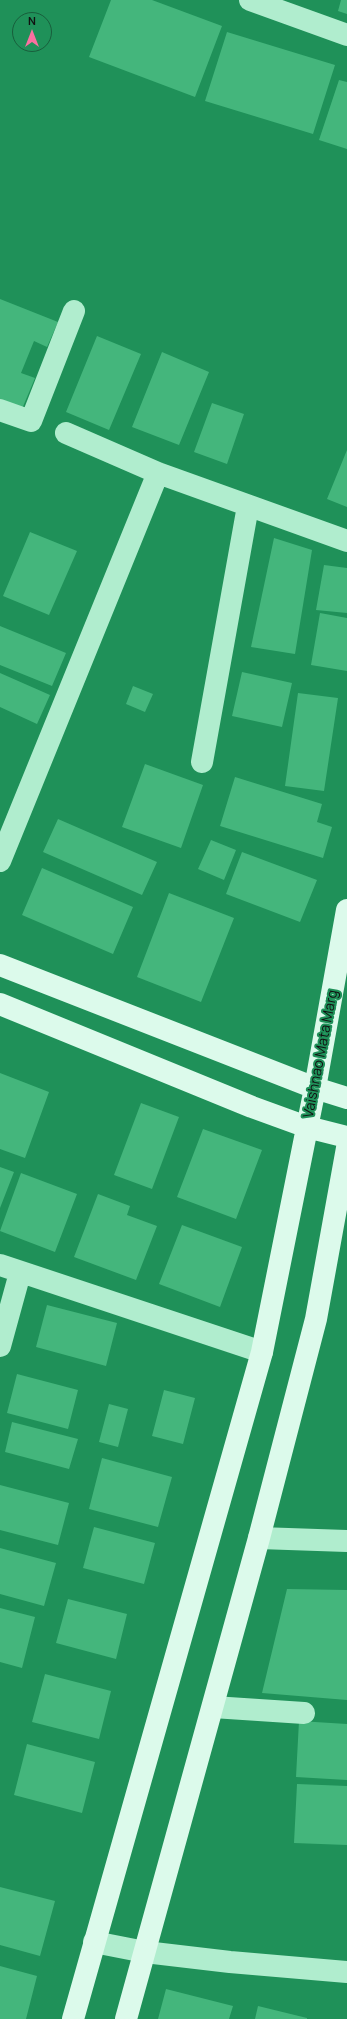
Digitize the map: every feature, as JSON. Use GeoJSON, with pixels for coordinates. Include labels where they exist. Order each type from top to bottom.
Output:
{"type":"FeatureCollection","features":[{"type":"Feature","properties":{"kind":"main road","name":"Vaishnao Mata Marg"},"geometry":{"type":"LineString","coordinates":[[73,2019],[262,1352],[315,1088],[347,910]]}},
{"type":"Feature","properties":{"kind":"main road"},"geometry":{"type":"LineString","coordinates":[[0,965],[315,1088],[347,1098]]}},
{"type":"Feature","properties":{"kind":"main road"},"geometry":{"type":"LineString","coordinates":[[0,1004],[252,1107],[307,1127],[347,1137]]}},
{"type":"Feature","properties":{"kind":"main road"},"geometry":{"type":"LineString","coordinates":[[126,2019],[259,1538],[316,1319],[347,1148]]}},
{"type":"Feature","properties":{"kind":"street"},"geometry":{"type":"LineString","coordinates":[[250,0],[347,35]]}},
{"type":"Feature","properties":{"kind":"street"},"geometry":{"type":"LineString","coordinates":[[0,410],[31,421],[74,311]]}},
{"type":"Feature","properties":{"kind":"street"},"geometry":{"type":"LineString","coordinates":[[66,433],[158,473],[347,541]]}},
{"type":"Feature","properties":{"kind":"street"},"geometry":{"type":"LineString","coordinates":[[0,862],[158,473]]}},
{"type":"Feature","properties":{"kind":"street"},"geometry":{"type":"LineString","coordinates":[[202,762],[248,506]]}},
{"type":"Feature","properties":{"kind":"street"},"geometry":{"type":"LineString","coordinates":[[0,1265],[20,1273],[262,1352]]}},
{"type":"Feature","properties":{"kind":"street"},"geometry":{"type":"LineString","coordinates":[[0,1346],[20,1273]]}},
{"type":"Feature","properties":{"kind":"street"},"geometry":{"type":"LineString","coordinates":[[259,1538],[347,1541]]}},
{"type":"Feature","properties":{"kind":"street"},"geometry":{"type":"LineString","coordinates":[[213,1707],[304,1713]]}},
{"type":"Feature","properties":{"kind":"street"},"geometry":{"type":"LineString","coordinates":[[94,1942],[145,1952],[230,1962],[347,1972]]}},
{"type":"Feature","properties":{"kind":"building"},"geometry":{"type":"Polygon","coordinates":[[[111,0],[152,0],[222,26],[195,97],[89,57],[111,0]]]}},
{"type":"Feature","properties":{"kind":"building"},"geometry":{"type":"Polygon","coordinates":[[[341,0],[347,0],[347,14],[338,11],[341,0]]]}},
{"type":"Feature","properties":{"kind":"building"},"geometry":{"type":"Polygon","coordinates":[[[227,32],[335,65],[313,134],[205,101],[227,32]]]}},
{"type":"Feature","properties":{"kind":"building"},"geometry":{"type":"Polygon","coordinates":[[[339,80],[347,82],[347,149],[319,140],[339,80]]]}},
{"type":"Feature","properties":{"kind":"building"},"geometry":{"type":"Polygon","coordinates":[[[0,299],[58,322],[47,347],[34,341],[21,373],[35,378],[22,409],[0,400],[0,299]]]}},
{"type":"Feature","properties":{"kind":"building"},"geometry":{"type":"Polygon","coordinates":[[[97,336],[141,354],[109,430],[66,412],[97,336]]]}},
{"type":"Feature","properties":{"kind":"building"},"geometry":{"type":"Polygon","coordinates":[[[162,352],[209,372],[179,445],[132,427],[162,352]]]}},
{"type":"Feature","properties":{"kind":"building"},"geometry":{"type":"Polygon","coordinates":[[[212,403],[244,414],[227,464],[194,452],[212,403]]]}},
{"type":"Feature","properties":{"kind":"building"},"geometry":{"type":"Polygon","coordinates":[[[347,450],[347,507],[327,499],[347,450]]]}},
{"type":"Feature","properties":{"kind":"building"},"geometry":{"type":"Polygon","coordinates":[[[30,532],[77,551],[49,615],[3,596],[30,532]]]}},
{"type":"Feature","properties":{"kind":"building"},"geometry":{"type":"Polygon","coordinates":[[[274,538],[312,550],[295,654],[251,647],[274,538]]]}},
{"type":"Feature","properties":{"kind":"building"},"geometry":{"type":"Polygon","coordinates":[[[324,565],[347,568],[347,613],[316,610],[324,565]]]}},
{"type":"Feature","properties":{"kind":"building"},"geometry":{"type":"Polygon","coordinates":[[[320,613],[347,618],[347,671],[311,665],[320,613]]]}},
{"type":"Feature","properties":{"kind":"building"},"geometry":{"type":"Polygon","coordinates":[[[0,626],[66,653],[52,686],[0,665],[0,626]]]}},
{"type":"Feature","properties":{"kind":"building"},"geometry":{"type":"Polygon","coordinates":[[[242,672],[292,683],[282,727],[232,716],[242,672]]]}},
{"type":"Feature","properties":{"kind":"building"},"geometry":{"type":"Polygon","coordinates":[[[0,673],[50,695],[37,724],[0,707],[0,673]]]}},
{"type":"Feature","properties":{"kind":"building"},"geometry":{"type":"Polygon","coordinates":[[[133,686],[153,694],[145,712],[126,704],[133,686]]]}},
{"type":"Feature","properties":{"kind":"building"},"geometry":{"type":"Polygon","coordinates":[[[298,693],[338,698],[324,791],[285,786],[298,693]]]}},
{"type":"Feature","properties":{"kind":"building"},"geometry":{"type":"Polygon","coordinates":[[[145,764],[203,785],[181,848],[122,827],[145,764]]]}},
{"type":"Feature","properties":{"kind":"building"},"geometry":{"type":"Polygon","coordinates":[[[235,777],[322,804],[317,822],[332,827],[323,858],[220,826],[235,777]]]}},
{"type":"Feature","properties":{"kind":"building"},"geometry":{"type":"Polygon","coordinates":[[[58,819],[157,862],[142,895],[43,852],[58,819]]]}},
{"type":"Feature","properties":{"kind":"building"},"geometry":{"type":"Polygon","coordinates":[[[211,840],[236,850],[224,880],[198,869],[211,840]]]}},
{"type":"Feature","properties":{"kind":"building"},"geometry":{"type":"Polygon","coordinates":[[[242,852],[317,880],[300,922],[226,894],[242,852]]]}},
{"type":"Feature","properties":{"kind":"building"},"geometry":{"type":"Polygon","coordinates":[[[42,868],[133,907],[113,954],[22,915],[42,868]]]}},
{"type":"Feature","properties":{"kind":"building"},"geometry":{"type":"Polygon","coordinates":[[[169,893],[234,918],[201,1002],[137,977],[169,893]]]}},
{"type":"Feature","properties":{"kind":"building"},"geometry":{"type":"Polygon","coordinates":[[[0,1073],[49,1092],[25,1158],[0,1149],[0,1073]]]}},
{"type":"Feature","properties":{"kind":"building"},"geometry":{"type":"Polygon","coordinates":[[[141,1103],[179,1117],[152,1189],[114,1175],[141,1103]]]}},
{"type":"Feature","properties":{"kind":"building"},"geometry":{"type":"Polygon","coordinates":[[[203,1129],[262,1150],[236,1219],[177,1197],[203,1129]]]}},
{"type":"Feature","properties":{"kind":"building"},"geometry":{"type":"Polygon","coordinates":[[[0,1167],[14,1172],[0,1208],[0,1167]]]}},
{"type":"Feature","properties":{"kind":"building"},"geometry":{"type":"Polygon","coordinates":[[[21,1173],[77,1194],[55,1252],[0,1231],[21,1173]]]}},
{"type":"Feature","properties":{"kind":"building"},"geometry":{"type":"Polygon","coordinates":[[[98,1194],[130,1206],[127,1215],[157,1226],[136,1280],[74,1257],[98,1194]]]}},
{"type":"Feature","properties":{"kind":"building"},"geometry":{"type":"Polygon","coordinates":[[[182,1225],[242,1247],[220,1307],[159,1284],[182,1225]]]}},
{"type":"Feature","properties":{"kind":"building"},"geometry":{"type":"Polygon","coordinates":[[[47,1305],[117,1323],[106,1366],[36,1347],[47,1305]]]}},
{"type":"Feature","properties":{"kind":"building"},"geometry":{"type":"Polygon","coordinates":[[[17,1374],[78,1390],[68,1429],[7,1413],[17,1374]]]}},
{"type":"Feature","properties":{"kind":"building"},"geometry":{"type":"Polygon","coordinates":[[[164,1390],[195,1398],[183,1444],[152,1436],[164,1390]]]}},
{"type":"Feature","properties":{"kind":"building"},"geometry":{"type":"Polygon","coordinates":[[[109,1404],[128,1409],[118,1447],[99,1442],[109,1404]]]}},
{"type":"Feature","properties":{"kind":"building"},"geometry":{"type":"Polygon","coordinates":[[[12,1422],[78,1439],[69,1469],[5,1452],[12,1422]]]}},
{"type":"Feature","properties":{"kind":"building"},"geometry":{"type":"Polygon","coordinates":[[[102,1458],[172,1477],[158,1527],[89,1509],[102,1458]]]}},
{"type":"Feature","properties":{"kind":"building"},"geometry":{"type":"Polygon","coordinates":[[[0,1485],[69,1503],[58,1545],[0,1530],[0,1485]]]}},
{"type":"Feature","properties":{"kind":"building"},"geometry":{"type":"Polygon","coordinates":[[[94,1527],[155,1543],[144,1584],[83,1568],[94,1527]]]}},
{"type":"Feature","properties":{"kind":"building"},"geometry":{"type":"Polygon","coordinates":[[[0,1548],[56,1563],[44,1606],[0,1594],[0,1548]]]}},
{"type":"Feature","properties":{"kind":"building"},"geometry":{"type":"Polygon","coordinates":[[[287,1589],[347,1590],[347,1700],[262,1693],[287,1589]]]}},
{"type":"Feature","properties":{"kind":"building"},"geometry":{"type":"Polygon","coordinates":[[[68,1599],[127,1614],[116,1659],[56,1643],[68,1599]]]}},
{"type":"Feature","properties":{"kind":"building"},"geometry":{"type":"Polygon","coordinates":[[[0,1608],[35,1617],[22,1668],[0,1662],[0,1608]]]}},
{"type":"Feature","properties":{"kind":"building"},"geometry":{"type":"Polygon","coordinates":[[[45,1674],[111,1691],[99,1739],[32,1722],[45,1674]]]}},
{"type":"Feature","properties":{"kind":"building"},"geometry":{"type":"Polygon","coordinates":[[[299,1721],[347,1724],[347,1780],[296,1777],[299,1721]]]}},
{"type":"Feature","properties":{"kind":"building"},"geometry":{"type":"Polygon","coordinates":[[[27,1744],[95,1762],[82,1813],[14,1795],[27,1744]]]}},
{"type":"Feature","properties":{"kind":"building"},"geometry":{"type":"Polygon","coordinates":[[[297,1784],[347,1786],[347,1845],[294,1843],[297,1784]]]}},
{"type":"Feature","properties":{"kind":"building"},"geometry":{"type":"Polygon","coordinates":[[[0,1887],[55,1901],[40,1956],[0,1945],[0,1887]]]}},
{"type":"Feature","properties":{"kind":"building"},"geometry":{"type":"Polygon","coordinates":[[[0,1966],[37,1976],[26,2019],[0,2019],[0,1966]]]}},
{"type":"Feature","properties":{"kind":"building"},"geometry":{"type":"Polygon","coordinates":[[[166,1989],[233,2006],[229,2019],[158,2019],[166,1989]]]}},
{"type":"Feature","properties":{"kind":"building"},"geometry":{"type":"Polygon","coordinates":[[[258,2006],[307,2018],[307,2019],[255,2019],[258,2006]]]}}]}
